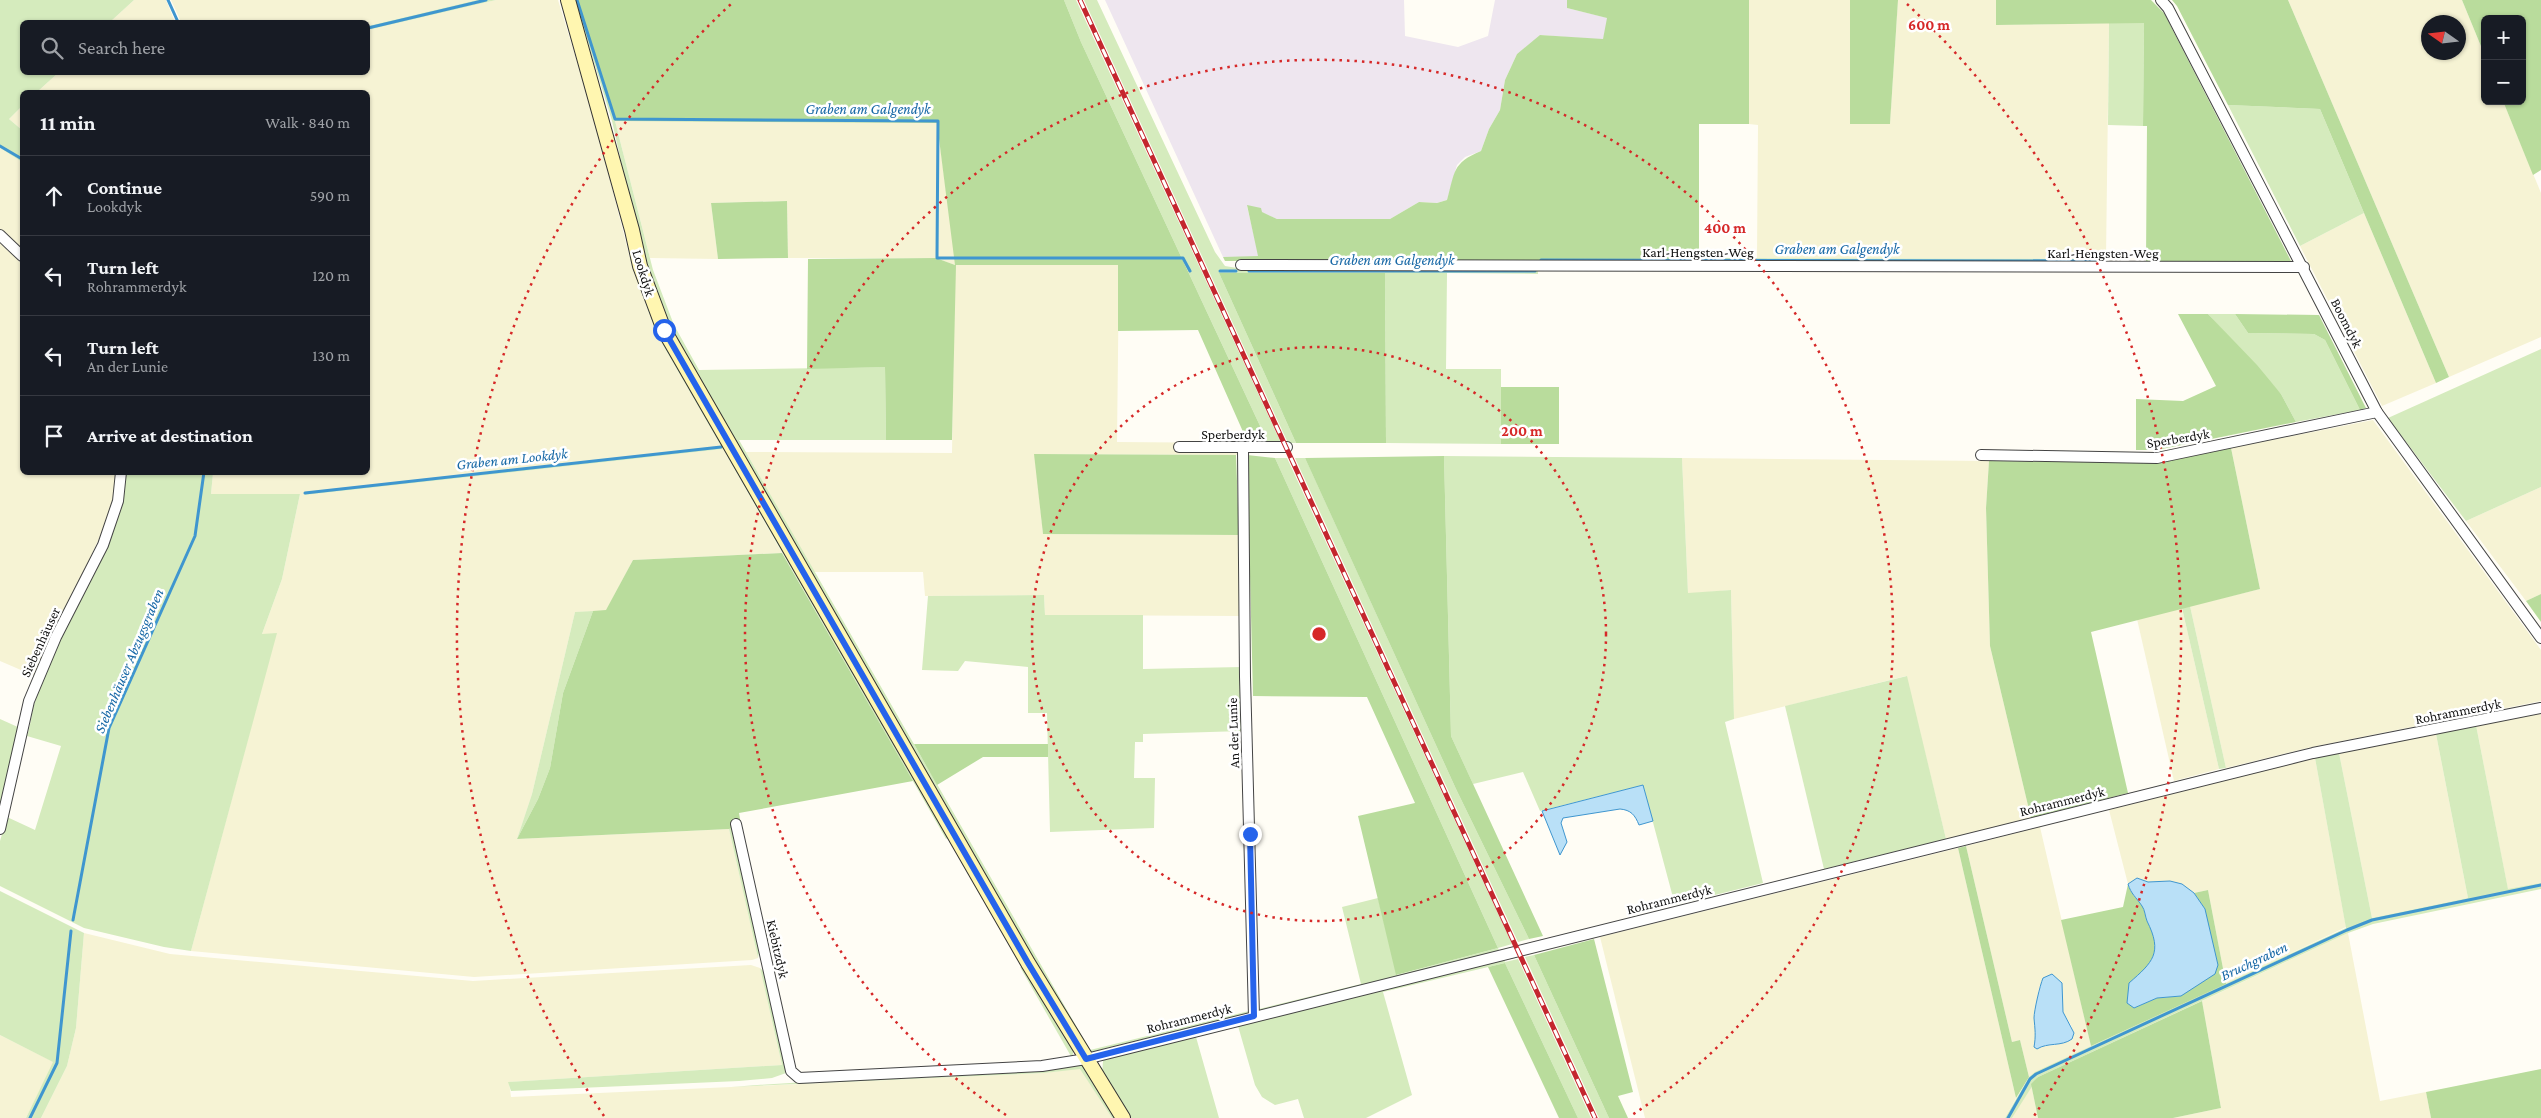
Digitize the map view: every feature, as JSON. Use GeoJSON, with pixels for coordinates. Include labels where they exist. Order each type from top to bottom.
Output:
{"type":"FeatureCollection","features":[{"type":"Feature","properties":{"kind":"street","name":"Lookdyk"},"geometry":{"type":"LineString","coordinates":[[568,0],[632,230],[640,266],[664,330],[1028,963],[1124,1118]]}},
{"type":"Feature","properties":{"kind":"street","name":"Boomdyk"},"geometry":{"type":"LineString","coordinates":[[2161,0],[2168,8],[2304,267],[2377,412],[2541,638]]}},
{"type":"Feature","properties":{"kind":"street"},"geometry":{"type":"LineString","coordinates":[[0,235],[20,254]]}},
{"type":"Feature","properties":{"kind":"street","name":"Karl-Hengsten-Weg"},"geometry":{"type":"LineString","coordinates":[[1241,265],[2304,267]]}},
{"type":"Feature","properties":{"kind":"street","name":"Sperberdyk"},"geometry":{"type":"LineString","coordinates":[[1981,455],[2157,458],[2377,412]]}},
{"type":"Feature","properties":{"kind":"street","name":"Sperberdyk"},"geometry":{"type":"LineString","coordinates":[[1179,447],[1243,449],[1286,447]]}},
{"type":"Feature","properties":{"kind":"street","name":"An der Lunie"},"geometry":{"type":"LineString","coordinates":[[1243,449],[1245,677],[1254,1016]]}},
{"type":"Feature","properties":{"kind":"street","name":"Siebenhäuser"},"geometry":{"type":"LineString","coordinates":[[0,829],[29,701],[56,637],[103,545],[118,501],[120,475]]}},
{"type":"Feature","properties":{"kind":"street","name":"Rohrammerdyk"},"geometry":{"type":"LineString","coordinates":[[799,1078],[1042,1066],[1086,1059],[2313,753],[2541,708]]}},
{"type":"Feature","properties":{"kind":"street","name":"Kiebitzdyk"},"geometry":{"type":"LineString","coordinates":[[736,824],[791,1071],[799,1078]]}},
{"type":"Feature","properties":{"kind":"shaded area"},"geometry":{"type":"Polygon","coordinates":[[[134,0],[166,0],[174,20],[112,20],[134,0]]]}},
{"type":"Feature","properties":{"kind":"shaded area"},"geometry":{"type":"Polygon","coordinates":[[[171,0],[477,0],[370,26],[370,20],[180,20],[171,0]]]}},
{"type":"Feature","properties":{"kind":"shaded area"},"geometry":{"type":"Polygon","coordinates":[[[496,0],[558,0],[592,110],[630,258],[656,333],[721,446],[304,492],[305,495],[723,449],[782,553],[633,560],[606,611],[575,612],[532,794],[517,839],[729,829],[758,958],[752,960],[474,977],[191,951],[276,634],[262,634],[282,579],[300,494],[211,494],[213,475],[370,475],[370,90],[39,90],[56,75],[370,75],[370,30],[496,0]]]}},
{"type":"Feature","properties":{"kind":"shaded area"},"geometry":{"type":"Polygon","coordinates":[[[1105,0],[1404,0],[1405,36],[1458,47],[1488,36],[1495,0],[1567,0],[1567,8],[1608,18],[1603,40],[1541,35],[1517,54],[1505,80],[1500,110],[1489,129],[1481,151],[1465,157],[1457,165],[1447,200],[1437,203],[1419,202],[1390,219],[1277,219],[1247,206],[1259,257],[1223,257],[1105,0]]]}},
{"type":"Feature","properties":{"kind":"shaded area"},"geometry":{"type":"Polygon","coordinates":[[[1749,0],[1850,0],[1850,124],[1890,124],[1898,0],[1996,0],[1997,25],[2109,23],[2106,259],[1757,258],[1758,125],[1749,124],[1749,0]]]}},
{"type":"Feature","properties":{"kind":"shaded area"},"geometry":{"type":"Polygon","coordinates":[[[2288,0],[2462,0],[2481,46],[2481,105],[2505,105],[2541,193],[2541,337],[2449,377],[2288,0]]]}},
{"type":"Feature","properties":{"kind":"shaded area"},"geometry":{"type":"Polygon","coordinates":[[[20,108],[20,128],[9,119],[20,108]]]}},
{"type":"Feature","properties":{"kind":"shaded area"},"geometry":{"type":"Polygon","coordinates":[[[615,121],[937,123],[956,265],[1119,265],[1117,442],[1248,443],[1247,455],[1035,454],[1043,534],[1239,535],[1241,616],[1045,615],[1044,595],[925,596],[923,572],[814,572],[746,452],[952,453],[955,265],[935,258],[788,258],[787,201],[711,203],[718,259],[650,258],[615,121]]]}},
{"type":"Feature","properties":{"kind":"shaded area"},"geometry":{"type":"Polygon","coordinates":[[[0,148],[20,161],[20,250],[0,232],[0,148]]]}},
{"type":"Feature","properties":{"kind":"shaded area"},"geometry":{"type":"Polygon","coordinates":[[[2364,213],[2436,383],[2382,406],[2300,246],[2364,213]]]}},
{"type":"Feature","properties":{"kind":"shaded area"},"geometry":{"type":"Polygon","coordinates":[[[0,243],[20,262],[20,475],[116,475],[115,490],[109,517],[35,676],[0,661],[0,243]]]}},
{"type":"Feature","properties":{"kind":"shaded area"},"geometry":{"type":"Polygon","coordinates":[[[2373,420],[2541,650],[2541,701],[2312,747],[2226,768],[2190,606],[2260,589],[2231,448],[2373,420]]]}},
{"type":"Feature","properties":{"kind":"shaded area"},"geometry":{"type":"Polygon","coordinates":[[[1682,458],[1989,461],[1986,508],[1990,646],[2031,818],[1946,839],[1906,676],[1734,719],[1731,590],[1688,594],[1682,458]]]}},
{"type":"Feature","properties":{"kind":"shaded area"},"geometry":{"type":"Polygon","coordinates":[[[2541,487],[2541,594],[2526,601],[2466,521],[2541,487]]]}},
{"type":"Feature","properties":{"kind":"shaded area"},"geometry":{"type":"Polygon","coordinates":[[[2182,608],[2219,769],[2174,781],[2137,619],[2182,608]]]}},
{"type":"Feature","properties":{"kind":"shaded area"},"geometry":{"type":"Polygon","coordinates":[[[2541,712],[2541,883],[2508,890],[2476,725],[2541,712]]]}},
{"type":"Feature","properties":{"kind":"shaded area"},"geometry":{"type":"Polygon","coordinates":[[[2436,734],[2468,898],[2372,918],[2339,753],[2436,734]]]}},
{"type":"Feature","properties":{"kind":"shaded area"},"geometry":{"type":"Polygon","coordinates":[[[2315,758],[2346,927],[2226,984],[2208,890],[2194,893],[2181,884],[2170,881],[2148,882],[2137,878],[2128,884],[2109,810],[2315,758]]]}},
{"type":"Feature","properties":{"kind":"shaded area"},"geometry":{"type":"Polygon","coordinates":[[[2040,827],[2091,1046],[2029,1077],[2020,1040],[2012,1042],[1966,846],[2040,827]],[[2052,974],[2039,988],[2034,1017],[2037,1032],[2034,1047],[2056,1045],[2072,1039],[2072,1027],[2063,1012],[2062,983],[2052,974]]]}},
{"type":"Feature","properties":{"kind":"shaded area"},"geometry":{"type":"Polygon","coordinates":[[[1958,848],[2016,1098],[2005,1118],[1645,1118],[1600,937],[1958,848]]]}},
{"type":"Feature","properties":{"kind":"shaded area"},"geometry":{"type":"Polygon","coordinates":[[[84,933],[170,954],[473,981],[751,965],[760,968],[782,1065],[509,1082],[511,1097],[1044,1073],[1080,1068],[1112,1118],[41,1118],[67,1066],[76,1028],[84,933]]]}},
{"type":"Feature","properties":{"kind":"shaded area"},"geometry":{"type":"Polygon","coordinates":[[[2348,933],[2380,1101],[2426,1092],[2431,1118],[2173,1118],[2221,1108],[2202,1001],[2348,933]]]}},
{"type":"Feature","properties":{"kind":"shaded area"},"geometry":{"type":"Polygon","coordinates":[[[0,1035],[54,1062],[26,1118],[0,1118],[0,1035]]]}},
{"type":"Feature","properties":{"kind":"shaded area"},"geometry":{"type":"Polygon","coordinates":[[[2031,1084],[2038,1118],[2012,1118],[2031,1084]]]}},
{"type":"Feature","properties":{"kind":"green space"},"geometry":{"type":"Polygon","coordinates":[[[0,0],[134,0],[112,20],[20,20],[20,75],[56,75],[39,90],[20,90],[20,108],[9,119],[20,128],[20,161],[0,148],[0,0]]]}},
{"type":"Feature","properties":{"kind":"green space"},"geometry":{"type":"Polygon","coordinates":[[[477,0],[496,0],[370,30],[370,26],[477,0]]]}},
{"type":"Feature","properties":{"kind":"green space"},"geometry":{"type":"Polygon","coordinates":[[[575,0],[577,0],[615,121],[653,270],[674,325],[699,370],[885,367],[886,440],[739,440],[1090,1050],[1249,1011],[1247,1013],[1091,1052],[1085,1051],[665,323],[643,259],[612,121],[575,0]]]}},
{"type":"Feature","properties":{"kind":"green space"},"geometry":{"type":"Polygon","coordinates":[[[577,0],[1064,0],[1081,42],[1268,443],[1248,443],[1198,330],[1118,331],[1118,265],[956,265],[952,440],[886,440],[885,367],[807,369],[808,259],[936,258],[955,265],[937,123],[615,121],[577,0]]]}},
{"type":"Feature","properties":{"kind":"green space"},"geometry":{"type":"Polygon","coordinates":[[[1064,0],[1076,0],[1281,443],[1268,443],[1081,42],[1064,0]]]}},
{"type":"Feature","properties":{"kind":"green space"},"geometry":{"type":"Polygon","coordinates":[[[1084,0],[1097,0],[1215,252],[1225,266],[1237,268],[1538,269],[1538,274],[1447,273],[1446,369],[1501,369],[1501,444],[1386,443],[1385,273],[1219,273],[1296,443],[1288,443],[1084,0]]]}},
{"type":"Feature","properties":{"kind":"green space"},"geometry":{"type":"Polygon","coordinates":[[[1567,0],[1749,0],[1749,124],[1699,124],[1699,262],[1540,262],[1540,260],[1225,261],[1223,257],[1258,256],[1247,205],[1261,208],[1262,212],[1277,219],[1390,219],[1419,202],[1437,203],[1447,200],[1454,175],[1460,164],[1481,151],[1489,129],[1500,110],[1505,80],[1517,54],[1540,35],[1603,39],[1607,18],[1567,8],[1567,0]]]}},
{"type":"Feature","properties":{"kind":"green space"},"geometry":{"type":"Polygon","coordinates":[[[1850,0],[1898,0],[1890,124],[1850,124],[1850,0]]]}},
{"type":"Feature","properties":{"kind":"green space"},"geometry":{"type":"Polygon","coordinates":[[[1996,0],[2151,0],[2164,13],[2291,261],[2146,261],[2147,126],[2143,126],[2144,23],[1996,25],[1996,0]]]}},
{"type":"Feature","properties":{"kind":"green space"},"geometry":{"type":"Polygon","coordinates":[[[2172,0],[2288,0],[2449,377],[2436,383],[2320,109],[2228,105],[2177,6],[2172,0]]]}},
{"type":"Feature","properties":{"kind":"green space"},"geometry":{"type":"Polygon","coordinates":[[[2462,0],[2541,0],[2541,170],[2533,175],[2505,105],[2526,105],[2526,15],[2481,15],[2481,46],[2462,0]]]}},
{"type":"Feature","properties":{"kind":"green space"},"geometry":{"type":"Polygon","coordinates":[[[2109,23],[2144,23],[2143,126],[2108,125],[2109,23]]]}},
{"type":"Feature","properties":{"kind":"green space"},"geometry":{"type":"Polygon","coordinates":[[[2228,105],[2320,109],[2364,213],[2300,246],[2228,105]]]}},
{"type":"Feature","properties":{"kind":"green space"},"geometry":{"type":"Polygon","coordinates":[[[787,201],[788,258],[718,259],[711,203],[787,201]]]}},
{"type":"Feature","properties":{"kind":"green space"},"geometry":{"type":"Polygon","coordinates":[[[630,258],[636,258],[649,303],[951,835],[946,839],[723,449],[305,495],[304,492],[721,446],[656,333],[630,258]]]}},
{"type":"Feature","properties":{"kind":"green space"},"geometry":{"type":"Polygon","coordinates":[[[1699,258],[2106,259],[2106,263],[1699,262],[1699,258]]]}},
{"type":"Feature","properties":{"kind":"green space"},"geometry":{"type":"Polygon","coordinates":[[[1219,273],[1385,273],[1386,443],[1296,443],[1219,273]]]}},
{"type":"Feature","properties":{"kind":"green space"},"geometry":{"type":"Polygon","coordinates":[[[2178,314],[2208,314],[2257,365],[2281,394],[2296,422],[2157,450],[2136,450],[2136,399],[2183,401],[2216,386],[2178,314]]]}},
{"type":"Feature","properties":{"kind":"green space"},"geometry":{"type":"Polygon","coordinates":[[[2208,314],[2235,314],[2248,333],[2314,334],[2325,340],[2360,410],[2296,422],[2281,394],[2208,314]]]}},
{"type":"Feature","properties":{"kind":"green space"},"geometry":{"type":"Polygon","coordinates":[[[2235,314],[2319,315],[2366,408],[2360,410],[2325,340],[2314,334],[2248,333],[2235,314]]]}},
{"type":"Feature","properties":{"kind":"green space"},"geometry":{"type":"Polygon","coordinates":[[[2541,349],[2541,487],[2466,521],[2388,418],[2541,349]]]}},
{"type":"Feature","properties":{"kind":"green space"},"geometry":{"type":"Polygon","coordinates":[[[1501,387],[1559,387],[1559,444],[1501,444],[1501,387]]]}},
{"type":"Feature","properties":{"kind":"green space"},"geometry":{"type":"Polygon","coordinates":[[[2231,448],[2260,589],[2091,632],[2128,793],[2031,818],[1990,646],[1986,508],[1989,461],[2156,463],[2231,448]]]}},
{"type":"Feature","properties":{"kind":"green space"},"geometry":{"type":"Polygon","coordinates":[[[1034,454],[1236,455],[1239,535],[1043,534],[1034,454]]]}},
{"type":"Feature","properties":{"kind":"green space"},"geometry":{"type":"Polygon","coordinates":[[[1247,455],[1275,458],[1498,948],[1396,975],[1358,816],[1415,803],[1367,697],[1253,696],[1247,455]]]}},
{"type":"Feature","properties":{"kind":"green space"},"geometry":{"type":"Polygon","coordinates":[[[1444,456],[1682,458],[1688,593],[1731,590],[1734,719],[1725,722],[1763,883],[1675,905],[1643,785],[1540,811],[1523,772],[1473,784],[1451,736],[1444,456]]]}},
{"type":"Feature","properties":{"kind":"green space"},"geometry":{"type":"Polygon","coordinates":[[[1444,456],[1451,736],[1543,936],[1529,939],[1456,789],[1305,458],[1444,456]]]}},
{"type":"Feature","properties":{"kind":"green space"},"geometry":{"type":"Polygon","coordinates":[[[1275,458],[1287,458],[1512,944],[1498,948],[1275,458]]]}},
{"type":"Feature","properties":{"kind":"green space"},"geometry":{"type":"Polygon","coordinates":[[[1295,458],[1305,458],[1307,462],[1456,789],[1529,939],[1518,942],[1295,458]]]}},
{"type":"Feature","properties":{"kind":"green space"},"geometry":{"type":"Polygon","coordinates":[[[124,475],[213,475],[211,494],[300,494],[282,579],[262,634],[277,633],[191,951],[164,947],[84,928],[0,886],[0,841],[7,817],[35,830],[61,746],[27,736],[34,706],[59,638],[109,538],[122,496],[124,475]]]}},
{"type":"Feature","properties":{"kind":"green space"},"geometry":{"type":"Polygon","coordinates":[[[782,553],[913,781],[739,813],[741,825],[729,829],[517,839],[538,799],[550,768],[563,693],[593,611],[606,610],[633,560],[782,553]]]}},
{"type":"Feature","properties":{"kind":"green space"},"geometry":{"type":"Polygon","coordinates":[[[2541,594],[2541,622],[2526,601],[2541,594]]]}},
{"type":"Feature","properties":{"kind":"green space"},"geometry":{"type":"Polygon","coordinates":[[[1044,595],[1045,615],[1143,615],[1143,669],[1242,667],[1243,731],[1143,734],[1143,742],[1135,742],[1134,778],[1155,778],[1154,828],[1050,832],[1047,713],[1028,713],[1028,667],[965,661],[958,671],[922,670],[928,596],[1044,595]]]}},
{"type":"Feature","properties":{"kind":"green space"},"geometry":{"type":"Polygon","coordinates":[[[2190,606],[2226,768],[2219,769],[2182,608],[2190,606]]]}},
{"type":"Feature","properties":{"kind":"green space"},"geometry":{"type":"Polygon","coordinates":[[[593,611],[563,693],[550,768],[538,799],[517,839],[532,794],[575,612],[593,611]]]}},
{"type":"Feature","properties":{"kind":"green space"},"geometry":{"type":"Polygon","coordinates":[[[1907,676],[1946,839],[1824,869],[1785,706],[1907,676]]]}},
{"type":"Feature","properties":{"kind":"green space"},"geometry":{"type":"Polygon","coordinates":[[[0,719],[20,728],[0,813],[0,719]]]}},
{"type":"Feature","properties":{"kind":"green space"},"geometry":{"type":"Polygon","coordinates":[[[2476,725],[2508,889],[2541,883],[2541,889],[2373,924],[2348,933],[2038,1077],[2012,1118],[2005,1118],[2029,1077],[2035,1072],[2346,928],[2315,758],[2339,753],[2372,918],[2468,898],[2436,734],[2476,725]]]}},
{"type":"Feature","properties":{"kind":"green space"},"geometry":{"type":"Polygon","coordinates":[[[914,744],[1048,744],[1048,757],[983,757],[937,785],[914,744]]]}},
{"type":"Feature","properties":{"kind":"green space"},"geometry":{"type":"Polygon","coordinates":[[[733,828],[760,946],[758,958],[729,829],[733,828]]]}},
{"type":"Feature","properties":{"kind":"green space"},"geometry":{"type":"Polygon","coordinates":[[[1966,846],[2012,1042],[2020,1040],[2029,1077],[2016,1098],[1958,848],[1966,846]]]}},
{"type":"Feature","properties":{"kind":"green space"},"geometry":{"type":"Polygon","coordinates":[[[2128,884],[2143,908],[2152,932],[2155,949],[2149,963],[2129,984],[2134,1008],[2157,998],[2181,996],[2205,909],[2194,893],[2208,890],[2226,984],[2091,1046],[2061,920],[2123,907],[2128,884]]]}},
{"type":"Feature","properties":{"kind":"green space"},"geometry":{"type":"Polygon","coordinates":[[[0,891],[84,933],[76,1028],[67,1066],[41,1118],[26,1118],[53,1062],[0,1035],[0,891]]]}},
{"type":"Feature","properties":{"kind":"green space"},"geometry":{"type":"Polygon","coordinates":[[[1378,898],[1397,975],[1498,948],[1501,954],[1259,1009],[1361,984],[1342,907],[1378,898]]]}},
{"type":"Feature","properties":{"kind":"green space"},"geometry":{"type":"Polygon","coordinates":[[[1594,939],[1633,1092],[1618,1096],[1628,1118],[1609,1118],[1534,955],[1594,939]]]}},
{"type":"Feature","properties":{"kind":"green space"},"geometry":{"type":"Polygon","coordinates":[[[1534,955],[1609,1118],[1599,1118],[1525,957],[1534,955]]]}},
{"type":"Feature","properties":{"kind":"green space"},"geometry":{"type":"Polygon","coordinates":[[[1503,958],[1505,962],[1518,959],[1591,1118],[1578,1118],[1505,963],[1383,992],[1412,1095],[1366,1118],[1304,1118],[1298,1099],[1275,1105],[1262,1097],[1255,1085],[1238,1026],[1196,1037],[1219,1118],[1127,1118],[1102,1075],[1103,1061],[1107,1056],[1503,958]]]}},
{"type":"Feature","properties":{"kind":"green space"},"geometry":{"type":"Polygon","coordinates":[[[1505,963],[1578,1118],[1559,1118],[1488,967],[1505,963]]]}},
{"type":"Feature","properties":{"kind":"green space"},"geometry":{"type":"Polygon","coordinates":[[[1020,967],[1027,968],[1074,1049],[1072,1058],[1020,967]]]}},
{"type":"Feature","properties":{"kind":"green space"},"geometry":{"type":"Polygon","coordinates":[[[760,968],[766,974],[786,1073],[772,1078],[739,1081],[511,1091],[508,1082],[782,1065],[760,968]]]}},
{"type":"Feature","properties":{"kind":"green space"},"geometry":{"type":"Polygon","coordinates":[[[2202,1001],[2221,1108],[2173,1118],[2038,1118],[2031,1084],[2038,1077],[2202,1001]]]}},
{"type":"Feature","properties":{"kind":"green space"},"geometry":{"type":"Polygon","coordinates":[[[1077,1064],[1084,1065],[1119,1118],[1112,1118],[1080,1069],[1044,1073],[731,1087],[948,1077],[1034,1070],[1077,1064]]]}},
{"type":"Feature","properties":{"kind":"green space"},"geometry":{"type":"Polygon","coordinates":[[[2541,1069],[2541,1118],[2431,1118],[2426,1092],[2541,1069]]]}},
{"type":"Feature","properties":{"kind":"water"},"geometry":{"type":"Polygon","coordinates":[[[1643,785],[1653,821],[1639,825],[1632,814],[1620,809],[1563,818],[1561,823],[1567,842],[1560,855],[1542,811],[1643,785]]]}},
{"type":"Feature","properties":{"kind":"water"},"geometry":{"type":"Polygon","coordinates":[[[2137,878],[2148,882],[2170,881],[2182,884],[2194,893],[2205,909],[2218,965],[2215,974],[2181,996],[2157,998],[2134,1008],[2127,1003],[2129,983],[2149,963],[2155,949],[2152,932],[2144,909],[2128,884],[2137,878]]]}},
{"type":"Feature","properties":{"kind":"water"},"geometry":{"type":"Polygon","coordinates":[[[2052,974],[2062,983],[2063,1012],[2074,1033],[2072,1039],[2068,1041],[2037,1049],[2034,1047],[2036,1004],[2043,978],[2052,974]]]}},
{"type":"Feature","properties":{"kind":"waterway","name":"Graben am Galgendyk"},"geometry":{"type":"LineString","coordinates":[[168,0],[177,20]]}},
{"type":"Feature","properties":{"kind":"waterway","name":"Graben am Galgendyk"},"geometry":{"type":"LineString","coordinates":[[370,28],[486,0]]}},
{"type":"Feature","properties":{"kind":"waterway","name":"Graben am Galgendyk"},"geometry":{"type":"LineString","coordinates":[[577,0],[615,119],[938,121],[937,258],[1183,258],[1190,271]]}},
{"type":"Feature","properties":{"kind":"waterway","name":"Siebenhäuser Abzugsgraben"},"geometry":{"type":"LineString","coordinates":[[0,146],[20,158]]}},
{"type":"Feature","properties":{"kind":"waterway","name":"Graben am Galgendyk"},"geometry":{"type":"LineString","coordinates":[[1541,260],[2103,261]]}},
{"type":"Feature","properties":{"kind":"waterway","name":"Graben am Galgendyk"},"geometry":{"type":"LineString","coordinates":[[1220,271],[1236,271]]}},
{"type":"Feature","properties":{"kind":"waterway","name":"Graben am Galgendyk"},"geometry":{"type":"LineString","coordinates":[[1249,271],[1535,271]]}},
{"type":"Feature","properties":{"kind":"waterway","name":"Graben am Lookdyk"},"geometry":{"type":"LineString","coordinates":[[305,493],[721,447]]}},
{"type":"Feature","properties":{"kind":"waterway","name":"Siebenhäuser Abzugsgraben"},"geometry":{"type":"LineString","coordinates":[[73,920],[109,728],[195,536],[204,475]]}},
{"type":"Feature","properties":{"kind":"waterway","name":"Bruchgraben"},"geometry":{"type":"LineString","coordinates":[[2008,1118],[2030,1079],[2036,1074],[2347,930],[2372,920],[2541,885]]}},
{"type":"Feature","properties":{"kind":"waterway","name":"Siebenhäuser Abzugsgraben"},"geometry":{"type":"LineString","coordinates":[[30,1118],[57,1063],[71,931]]}},
{"type":"Feature","properties":{"kind":"railway"},"geometry":{"type":"LineString","coordinates":[[1080,0],[1595,1118]]}},
{"type":"Feature","properties":{"kind":"route"},"geometry":{"type":"LineString","coordinates":[[664,330],[1028,963],[1086,1059],[1254,1016],[1250,834]]}}]}
